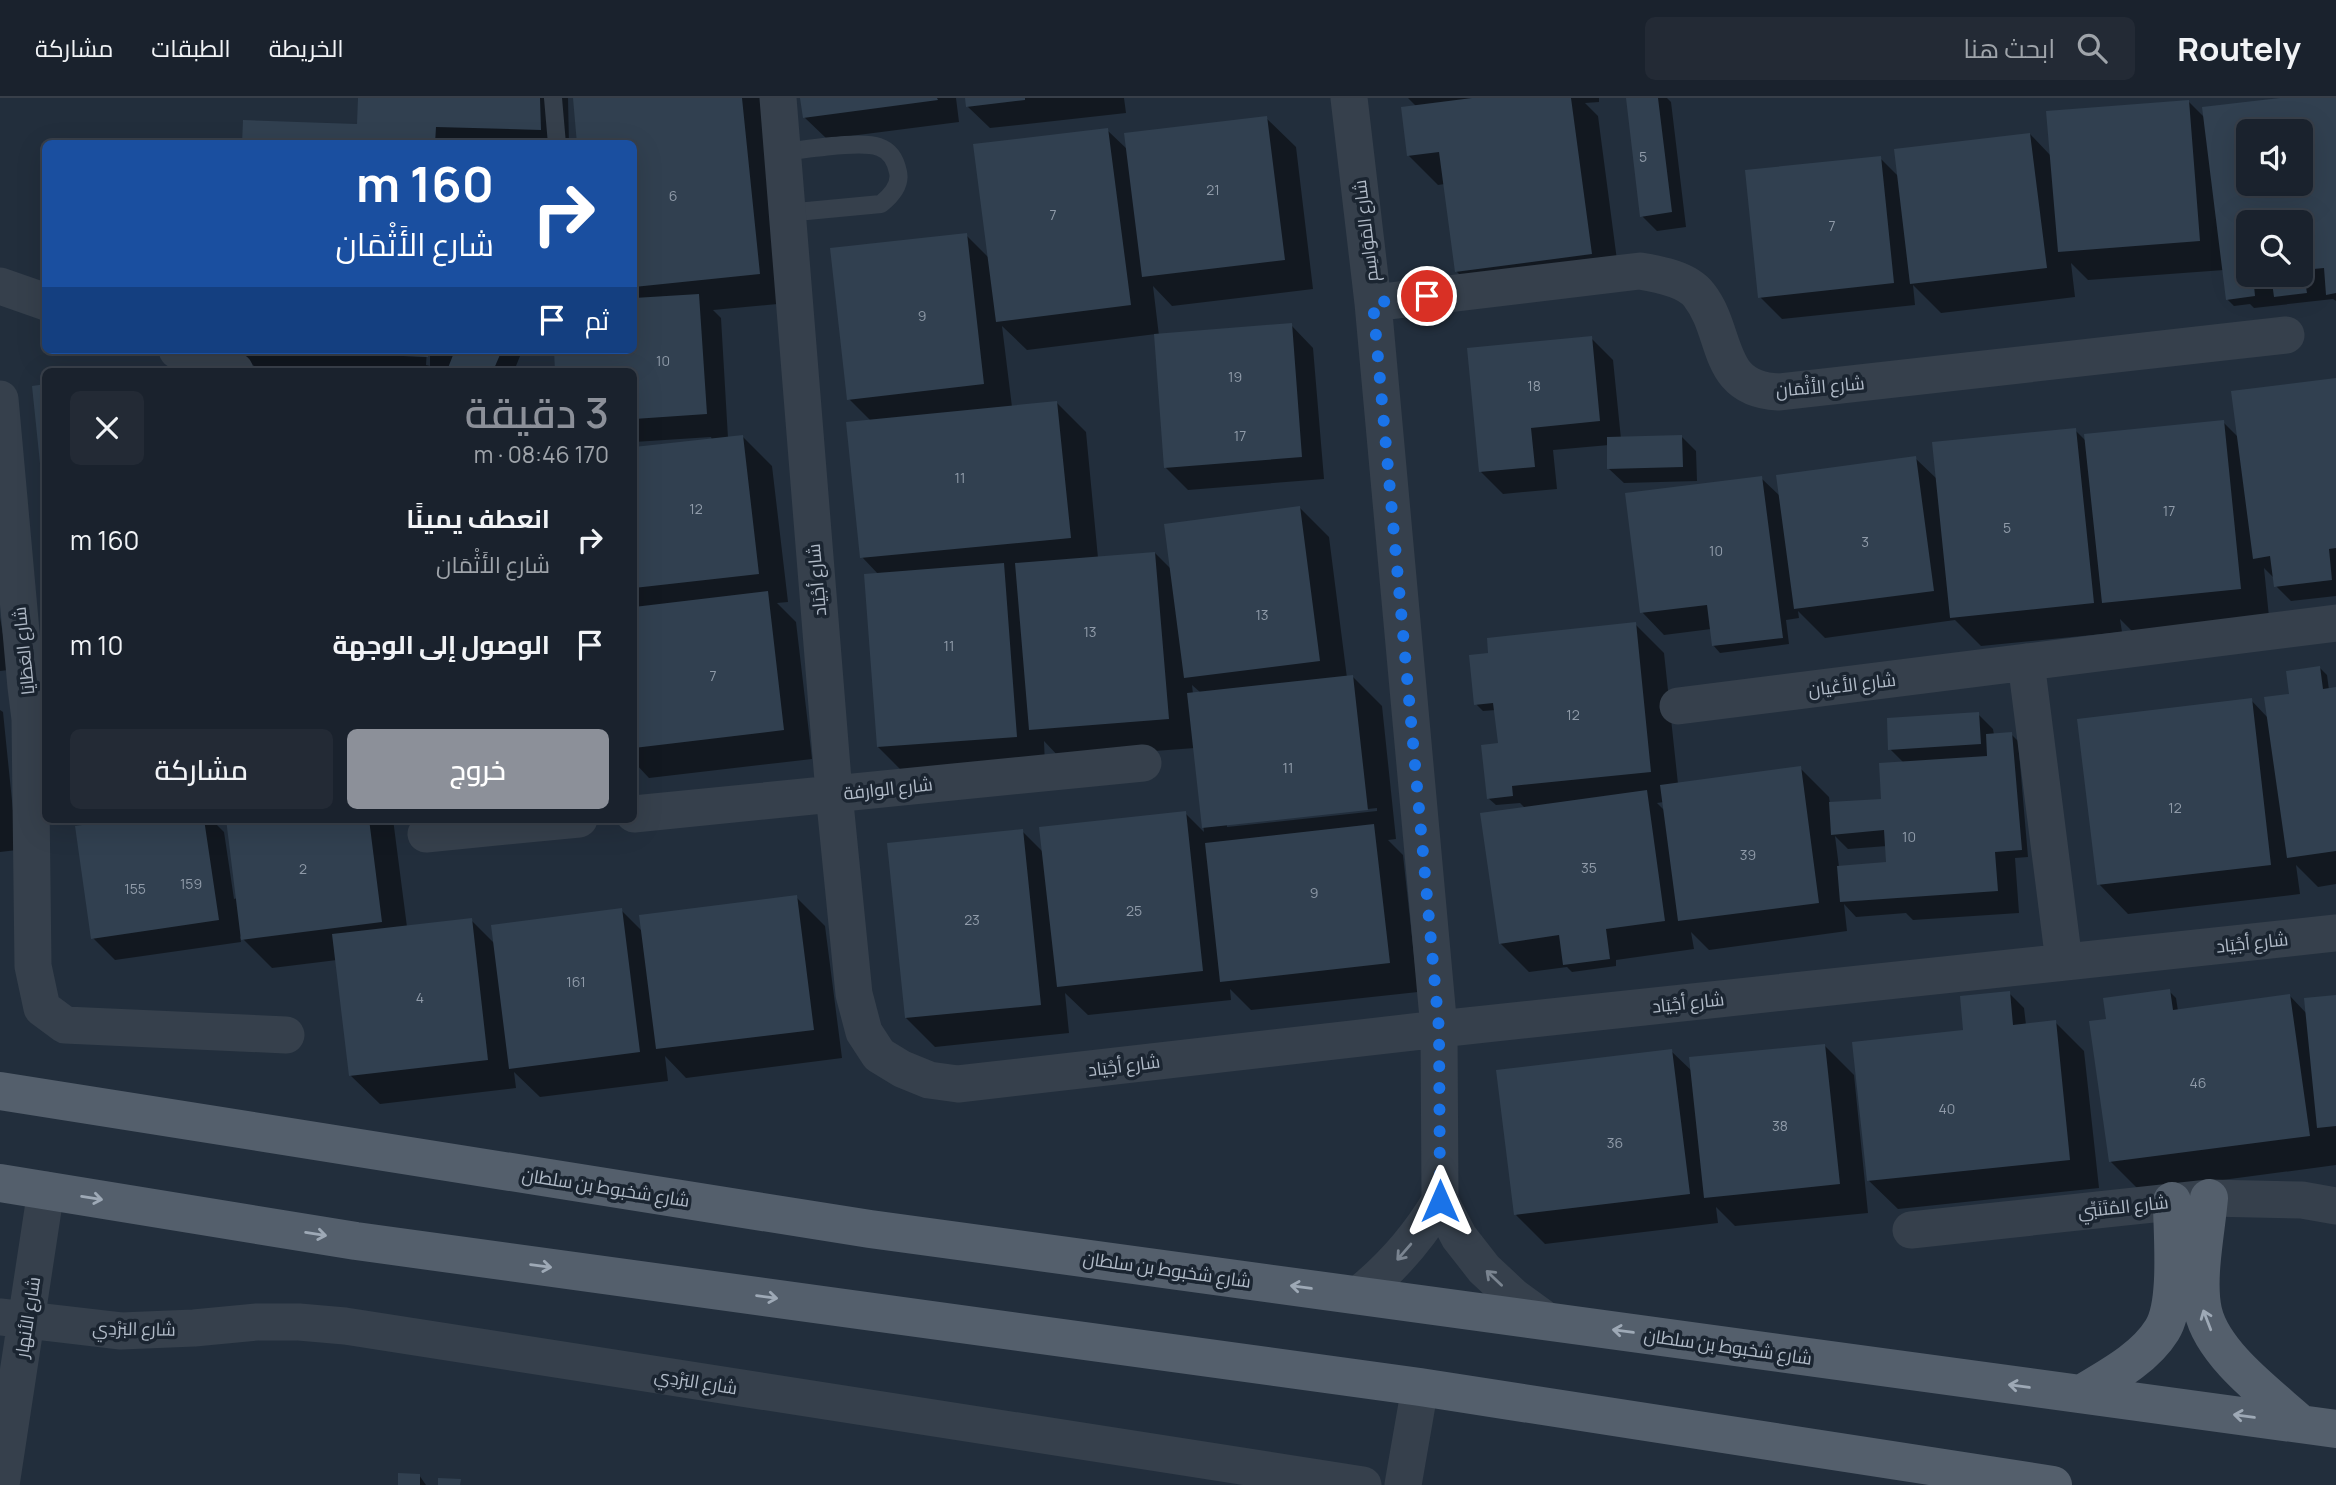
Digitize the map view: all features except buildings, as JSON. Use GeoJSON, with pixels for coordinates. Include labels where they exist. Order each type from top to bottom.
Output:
{"type":"FeatureCollection","features":[{"type":"Feature","properties":{"kind":"main road","name":"شارع شخبوط بن سلطان"},"geometry":{"type":"LineString","coordinates":[[0,1091],[870,1229],[2319,1427]]}},
{"type":"Feature","properties":{"kind":"main road"},"geometry":{"type":"LineString","coordinates":[[0,1183],[356,1241],[1420,1387],[2053,1485]]}},
{"type":"Feature","properties":{"kind":"main road"},"geometry":{"type":"LineString","coordinates":[[2081,1394],[2141,1353],[2163,1329],[2190,1200]]}},
{"type":"Feature","properties":{"kind":"main road"},"geometry":{"type":"LineString","coordinates":[[2190,1200],[2207,1323],[2228,1356],[2319,1427]]}},
{"type":"Feature","properties":{"kind":"street","name":"شارع أجْيَاد"},"geometry":{"type":"LineString","coordinates":[[778,98],[834,793],[857,1007],[864,1032],[879,1055],[902,1069],[929,1080],[958,1084],[1439,1029],[2336,933]]}},
{"type":"Feature","properties":{"kind":"street","name":"شارع المَوَاسِم"},"geometry":{"type":"LineString","coordinates":[[1349,98],[1373,303],[1439,1029],[1440,1201],[1459,1237],[1484,1269],[1514,1297],[1547,1321]]}},
{"type":"Feature","properties":{"kind":"street","name":"شارع الأَثْمَان"},"geometry":{"type":"LineString","coordinates":[[1373,303],[1640,271],[1659,274],[1698,293],[1731,367],[1744,384],[1763,391],[2286,335]]}},
{"type":"Feature","properties":{"kind":"street"},"geometry":{"type":"LineString","coordinates":[[0,285],[42,301]]}},
{"type":"Feature","properties":{"kind":"street"},"geometry":{"type":"LineString","coordinates":[[188,354],[227,368]]}},
{"type":"Feature","properties":{"kind":"street","name":"شارع العَطَايَا"},"geometry":{"type":"LineString","coordinates":[[0,399],[38,723],[33,966],[42,1008],[65,1025],[286,1035]]}},
{"type":"Feature","properties":{"kind":"street","name":"شارع الأَعْيان"},"geometry":{"type":"LineString","coordinates":[[1678,705],[2336,623]]}},
{"type":"Feature","properties":{"kind":"street"},"geometry":{"type":"LineString","coordinates":[[2026,662],[2064,962]]}},
{"type":"Feature","properties":{"kind":"street","name":"شارع الوارفة"},"geometry":{"type":"LineString","coordinates":[[637,814],[1143,762]]}},
{"type":"Feature","properties":{"kind":"street"},"geometry":{"type":"LineString","coordinates":[[426,834],[538,823]]}},
{"type":"Feature","properties":{"kind":"street","name":"شارع الأنهار"},"geometry":{"type":"LineString","coordinates":[[1,1485],[13,1318],[46,1190]]}},
{"type":"Feature","properties":{"kind":"street","name":"شارع المُتَنَبِّي"},"geometry":{"type":"LineString","coordinates":[[1911,1230],[2190,1200],[2302,1200],[2336,1206]]}},
{"type":"Feature","properties":{"kind":"street"},"geometry":{"type":"LineString","coordinates":[[1358,1295],[1404,1252],[1424,1228],[1440,1201]]}},
{"type":"Feature","properties":{"kind":"street","name":"شارع البَرْدِي"},"geometry":{"type":"LineString","coordinates":[[13,1318],[121,1331],[257,1322],[345,1326],[1363,1485]]}},
{"type":"Feature","properties":{"kind":"street"},"geometry":{"type":"LineString","coordinates":[[1403,1485],[1420,1387]]}},
{"type":"Feature","properties":{"kind":"lane"},"geometry":{"type":"LineString","coordinates":[[552,98],[557,140]]}},
{"type":"Feature","properties":{"kind":"lane"},"geometry":{"type":"LineString","coordinates":[[782,152],[862,145],[880,148],[895,159],[899,177],[892,195],[881,204],[786,213]]}},
{"type":"Feature","properties":{"kind":"route"},"geometry":{"type":"LineString","coordinates":[[1427,296],[1373,303],[1439,1029],[1440,1201]]}}]}
